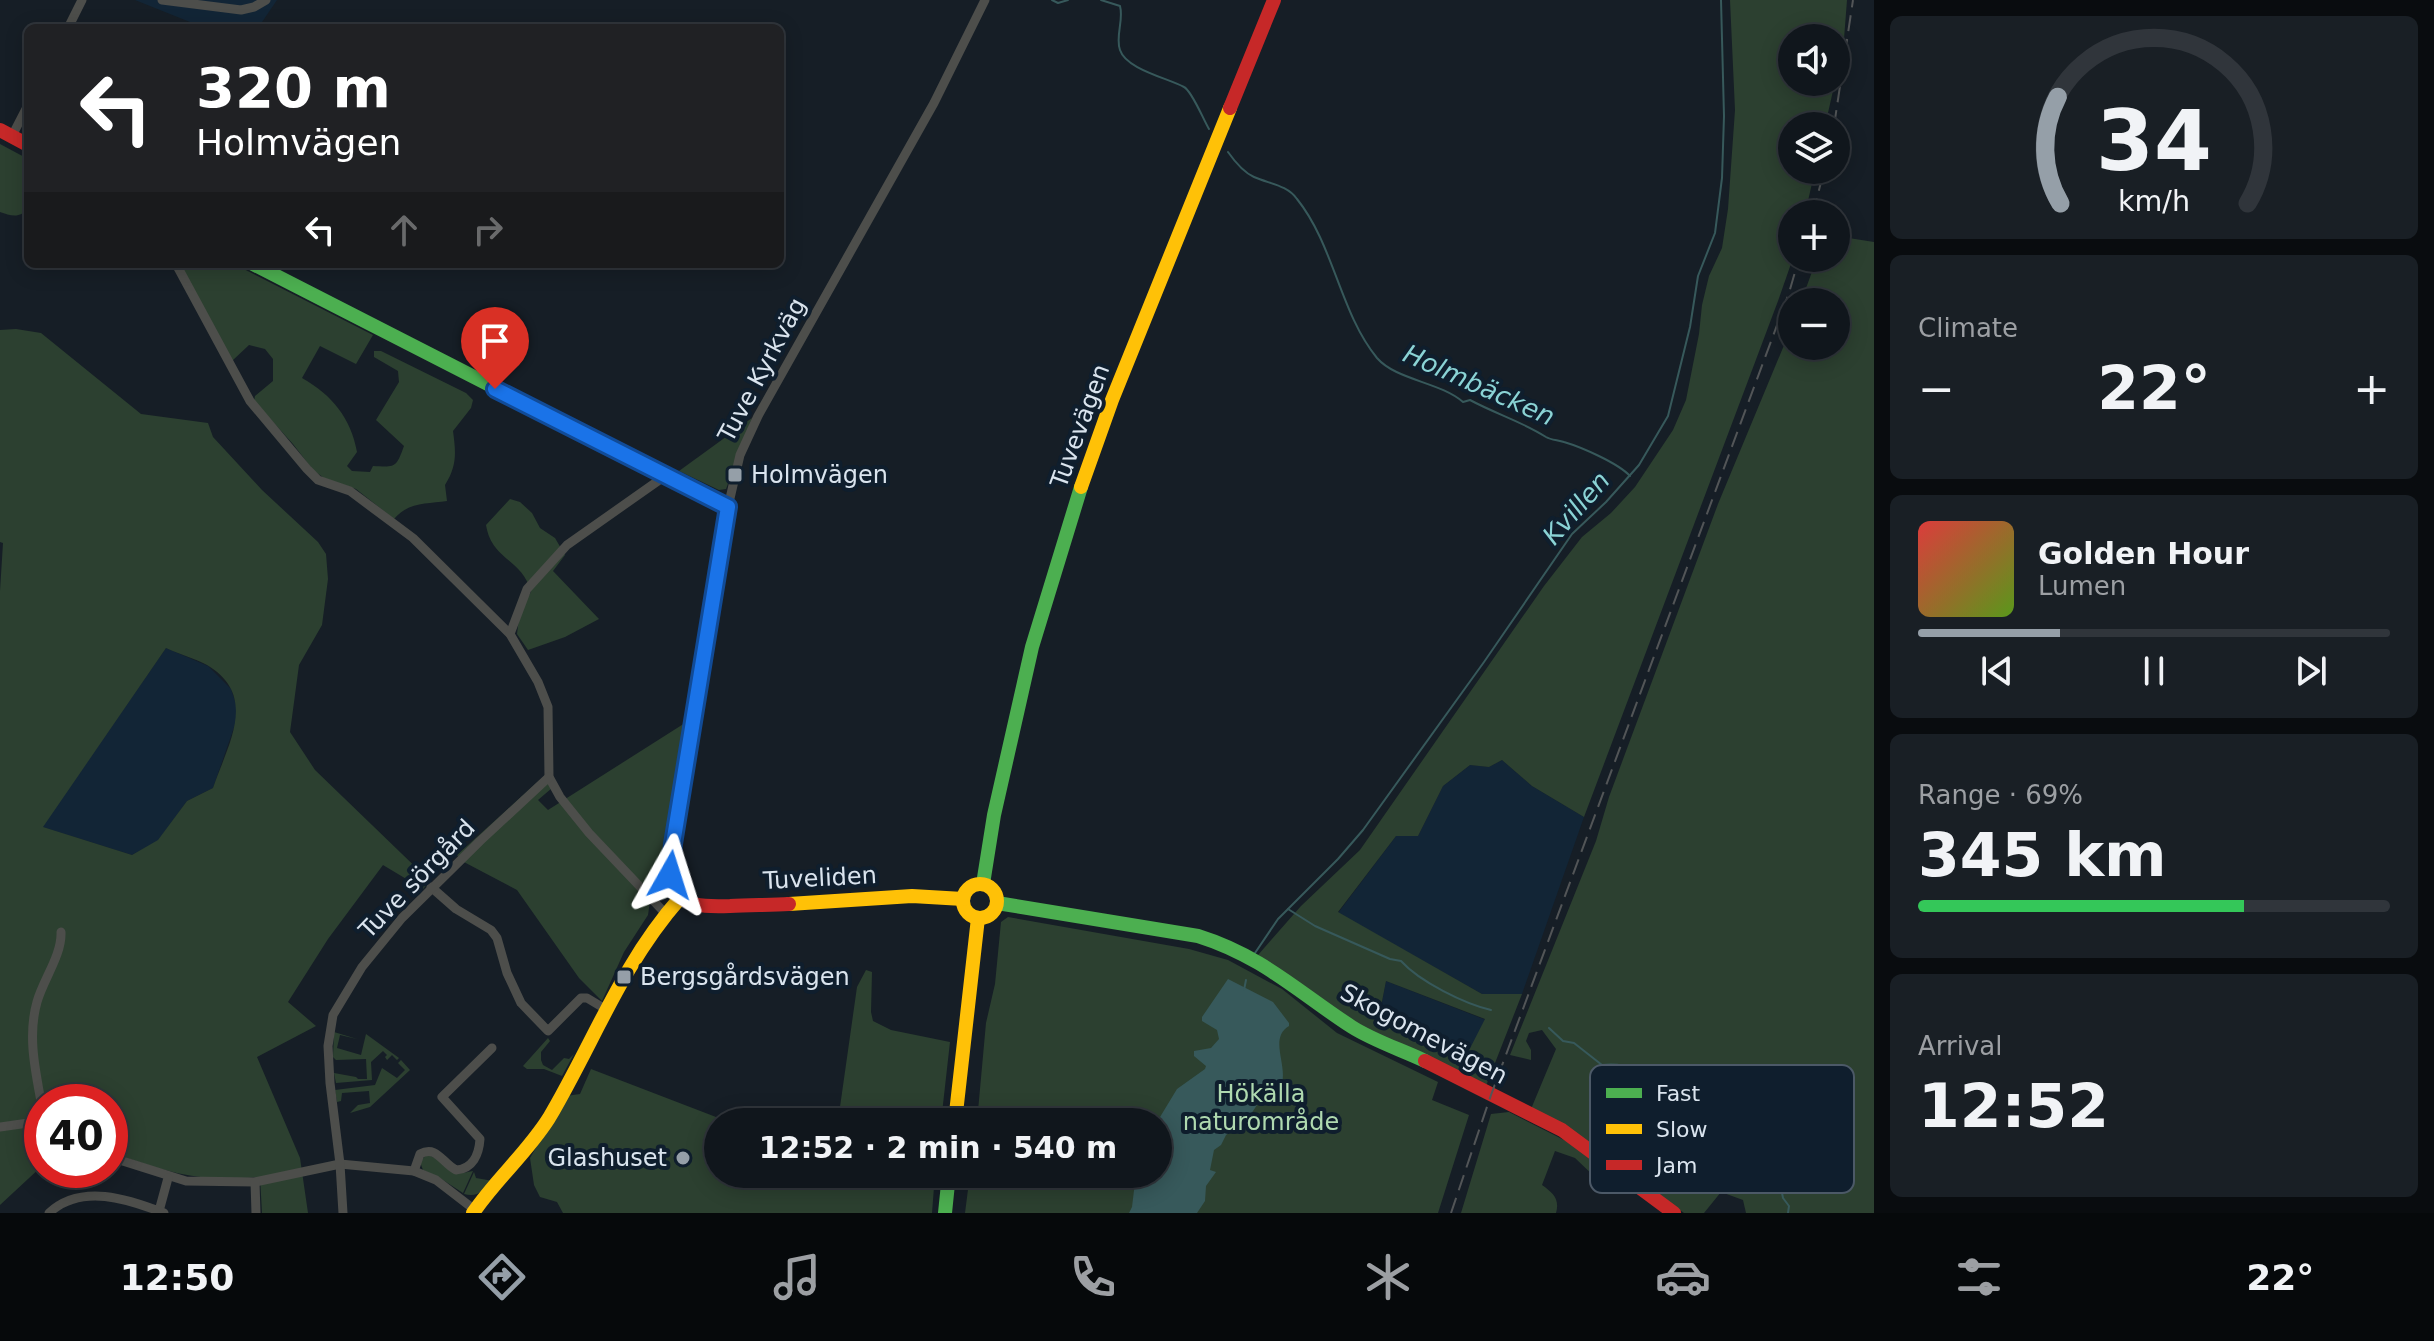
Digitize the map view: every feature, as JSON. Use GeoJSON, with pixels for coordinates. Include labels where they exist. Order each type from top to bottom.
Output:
{"type":"FeatureCollection","features":[{"type":"Feature","properties":{"kind":"street"},"geometry":{"type":"LineString","coordinates":[[70,24],[82,0]]}},
{"type":"Feature","properties":{"kind":"street"},"geometry":{"type":"LineString","coordinates":[[162,0],[232,10],[248,9],[266,0]]}},
{"type":"Feature","properties":{"kind":"street","name":"Tuve Kyrkväg"},"geometry":{"type":"LineString","coordinates":[[680,898],[671,882],[670,861],[728,507],[740,455],[758,416],[934,103],[985,0]]}},
{"type":"Feature","properties":{"kind":"street","name":"Tuvevägen"},"geometry":{"type":"LineString","coordinates":[[983,884],[1015,716],[1060,550],[1112,401],[1274,0]]}},
{"type":"Feature","properties":{"kind":"street"},"geometry":{"type":"LineString","coordinates":[[24,110],[6,133],[24,143]]}},
{"type":"Feature","properties":{"kind":"street"},"geometry":{"type":"LineString","coordinates":[[178,268],[250,401],[307,469],[318,480],[350,491],[413,538],[510,634],[538,682],[548,707],[549,777],[560,797],[589,833],[665,913]]}},
{"type":"Feature","properties":{"kind":"street"},"geometry":{"type":"LineString","coordinates":[[261,268],[728,507]]}},
{"type":"Feature","properties":{"kind":"street"},"geometry":{"type":"LineString","coordinates":[[510,634],[524,595],[567,545],[665,476]]}},
{"type":"Feature","properties":{"kind":"street","name":"Tuve sörgård"},"geometry":{"type":"LineString","coordinates":[[343,1213],[329,1060],[329,1029],[333,1015],[362,967],[402,918],[549,777]]}},
{"type":"Feature","properties":{"kind":"street"},"geometry":{"type":"LineString","coordinates":[[983,884],[994,891],[997,903],[990,914],[978,918],[967,911],[963,899],[970,887],[983,884]]}},
{"type":"Feature","properties":{"kind":"street"},"geometry":{"type":"LineString","coordinates":[[431,887],[456,909],[484,923],[491,930],[497,938],[507,973],[521,1003],[548,1031],[581,998],[587,998],[607,1010]]}},
{"type":"Feature","properties":{"kind":"street","name":"Tuveliden"},"geometry":{"type":"LineString","coordinates":[[680,898],[702,907],[827,903],[912,896],[963,899]]}},
{"type":"Feature","properties":{"kind":"street"},"geometry":{"type":"LineString","coordinates":[[128,1164],[186,1181],[255,1182],[340,1164],[414,1171],[436,1180],[474,1212],[485,1195],[528,1149],[642,943],[680,898]]}},
{"type":"Feature","properties":{"kind":"street","name":"Skogomevägen"},"geometry":{"type":"LineString","coordinates":[[997,903],[1198,936],[1230,946],[1288,979],[1354,1028],[1437,1066],[1562,1130],[1590,1151]]}},
{"type":"Feature","properties":{"kind":"street"},"geometry":{"type":"LineString","coordinates":[[957,1108],[978,918]]}},
{"type":"Feature","properties":{"kind":"street"},"geometry":{"type":"LineString","coordinates":[[38,1084],[32,1042],[34,1016],[61,943],[61,932]]}},
{"type":"Feature","properties":{"kind":"street"},"geometry":{"type":"LineString","coordinates":[[414,1171],[420,1154],[428,1151],[439,1155],[456,1170],[467,1168],[473,1162],[480,1145],[478,1135],[442,1097],[492,1048]]}},
{"type":"Feature","properties":{"kind":"street"},"geometry":{"type":"LineString","coordinates":[[0,1127],[24,1124]]}},
{"type":"Feature","properties":{"kind":"street"},"geometry":{"type":"LineString","coordinates":[[49,1213],[75,1197],[98,1195],[161,1212],[168,1178]]}},
{"type":"Feature","properties":{"kind":"street"},"geometry":{"type":"LineString","coordinates":[[255,1182],[256,1213]]}},
{"type":"Feature","properties":{"kind":"street"},"geometry":{"type":"LineString","coordinates":[[945,1213],[948,1188]]}},
{"type":"Feature","properties":{"kind":"street","name":"Skogomevägen"},"geometry":{"type":"LineString","coordinates":[[1647,1193],[1674,1213]]}},
{"type":"Feature","properties":{"kind":"shaded area"},"geometry":{"type":"Polygon","coordinates":[[[135,0],[277,0],[261,24],[195,24],[135,0]]]}},
{"type":"Feature","properties":{"kind":"shaded area"},"geometry":{"type":"Polygon","coordinates":[[[166,648],[208,666],[231,689],[239,713],[213,788],[187,801],[158,841],[132,855],[42,827],[166,648]]]}},
{"type":"Feature","properties":{"kind":"shaded area"},"geometry":{"type":"Polygon","coordinates":[[[1502,760],[1532,786],[1584,817],[1522,994],[1482,994],[1338,913],[1396,836],[1418,836],[1443,786],[1470,765],[1489,767],[1502,760]]]}},
{"type":"Feature","properties":{"kind":"shaded area"},"geometry":{"type":"Polygon","coordinates":[[[1228,979],[1273,1002],[1289,1023],[1279,1044],[1282,1083],[1263,1096],[1247,1120],[1226,1135],[1214,1150],[1210,1170],[1216,1172],[1206,1186],[1205,1201],[1197,1213],[1129,1213],[1134,1188],[1172,1188],[1172,1108],[1165,1108],[1177,1089],[1205,1069],[1206,1066],[1194,1056],[1194,1051],[1211,1048],[1219,1039],[1217,1030],[1202,1021],[1228,979]]]}},
{"type":"Feature","properties":{"kind":"shaded area"},"geometry":{"type":"Polygon","coordinates":[[[1386,981],[1486,1020],[1463,1063],[1378,1022],[1386,981]]]}},
{"type":"Feature","properties":{"kind":"green space"},"geometry":{"type":"Polygon","coordinates":[[[1730,0],[1847,0],[1845,24],[1778,24],[1778,96],[1832,96],[1828,112],[1778,112],[1778,184],[1812,184],[1808,200],[1778,200],[1778,272],[1788,272],[1783,288],[1778,288],[1778,301],[1584,817],[1532,786],[1502,760],[1489,767],[1470,765],[1443,786],[1418,836],[1396,836],[1338,912],[1482,994],[1522,994],[1486,1086],[1350,1021],[1258,955],[1301,906],[1360,850],[1544,586],[1582,537],[1611,513],[1635,487],[1673,430],[1686,400],[1702,305],[1709,276],[1722,248],[1735,110],[1730,0]],[[1386,981],[1378,1022],[1463,1062],[1485,1019],[1386,981]]]}},
{"type":"Feature","properties":{"kind":"green space"},"geometry":{"type":"Polygon","coordinates":[[[0,144],[24,157],[24,212],[19,215],[0,212],[0,144]]]}},
{"type":"Feature","properties":{"kind":"green space"},"geometry":{"type":"Polygon","coordinates":[[[1850,238],[1874,242],[1874,1213],[1746,1213],[1743,1200],[1724,1193],[1854,1193],[1854,1065],[1590,1065],[1590,1145],[1531,1109],[1556,1049],[1542,1030],[1529,1033],[1526,1041],[1531,1050],[1531,1060],[1510,1055],[1596,841],[1609,797],[1718,504],[1778,360],[1850,360],[1850,288],[1806,288],[1812,272],[1850,272],[1850,238]]]}},
{"type":"Feature","properties":{"kind":"green space"},"geometry":{"type":"Polygon","coordinates":[[[181,268],[242,268],[373,335],[356,364],[320,346],[302,378],[331,400],[345,418],[357,452],[347,466],[352,471],[370,472],[373,466],[394,465],[404,446],[376,420],[399,382],[398,371],[374,357],[374,351],[381,351],[466,393],[473,400],[471,408],[453,431],[455,459],[445,485],[447,501],[405,509],[394,519],[356,489],[324,478],[313,470],[254,401],[255,396],[273,381],[273,359],[265,349],[249,345],[232,361],[181,268]]]}},
{"type":"Feature","properties":{"kind":"green space"},"geometry":{"type":"Polygon","coordinates":[[[16,329],[41,333],[141,414],[208,423],[213,437],[262,490],[318,542],[326,554],[328,579],[322,625],[299,665],[290,732],[315,770],[430,881],[423,889],[383,865],[328,939],[288,1002],[316,1026],[257,1057],[300,1158],[308,1213],[262,1213],[260,1177],[200,1177],[128,1158],[128,1084],[24,1084],[24,1183],[0,1205],[0,591],[3,543],[0,542],[0,330],[16,329]],[[166,648],[43,827],[132,855],[158,840],[187,801],[213,788],[231,738],[236,706],[232,691],[223,677],[207,665],[166,648]]]}},
{"type":"Feature","properties":{"kind":"green space"},"geometry":{"type":"Polygon","coordinates":[[[752,418],[726,489],[719,490],[679,471],[752,418]]]}},
{"type":"Feature","properties":{"kind":"green space"},"geometry":{"type":"Polygon","coordinates":[[[510,499],[520,502],[532,513],[540,528],[555,538],[565,555],[553,571],[599,619],[565,637],[528,650],[517,634],[520,610],[531,592],[521,572],[494,546],[486,525],[510,499]]]}},
{"type":"Feature","properties":{"kind":"green space"},"geometry":{"type":"Polygon","coordinates":[[[689,723],[668,888],[670,896],[650,901],[648,915],[624,952],[602,1001],[579,978],[517,890],[462,861],[457,855],[543,777],[552,788],[538,800],[548,810],[689,723]]]}},
{"type":"Feature","properties":{"kind":"green space","name":"Hökälla naturområde"},"geometry":{"type":"Polygon","coordinates":[[[1008,917],[1189,949],[1228,960],[1282,989],[1337,1033],[1438,1082],[1432,1100],[1469,1115],[1438,1213],[965,1213],[968,1188],[1172,1188],[1172,1108],[978,1108],[986,1023],[995,984],[1001,922],[1008,917]]]}},
{"type":"Feature","properties":{"kind":"green space"},"geometry":{"type":"Polygon","coordinates":[[[866,970],[872,972],[873,1021],[891,1030],[950,1042],[943,1108],[840,1108],[857,987],[866,970]]]}},
{"type":"Feature","properties":{"kind":"green space"},"geometry":{"type":"Polygon","coordinates":[[[334,1032],[357,1039],[340,1035],[337,1048],[361,1055],[366,1034],[399,1058],[397,1060],[392,1055],[387,1060],[383,1051],[371,1062],[372,1080],[336,1083],[334,1073],[367,1079],[366,1059],[336,1060],[333,1057],[334,1032]]]}},
{"type":"Feature","properties":{"kind":"green space"},"geometry":{"type":"Polygon","coordinates":[[[548,1038],[550,1041],[541,1052],[543,1065],[552,1070],[564,1058],[569,1059],[574,1054],[562,1076],[523,1066],[548,1038]]]}},
{"type":"Feature","properties":{"kind":"green space"},"geometry":{"type":"Polygon","coordinates":[[[401,1060],[410,1070],[370,1107],[350,1113],[358,1105],[370,1103],[369,1091],[342,1093],[341,1101],[337,1102],[335,1090],[375,1085],[382,1068],[397,1078],[405,1070],[398,1063],[401,1060]]]}},
{"type":"Feature","properties":{"kind":"green space"},"geometry":{"type":"Polygon","coordinates":[[[591,1069],[704,1112],[704,1188],[934,1188],[932,1213],[563,1213],[557,1202],[540,1197],[534,1185],[530,1158],[566,1096],[580,1094],[591,1069]]]}},
{"type":"Feature","properties":{"kind":"green space"},"geometry":{"type":"Polygon","coordinates":[[[1509,1112],[1566,1141],[1590,1158],[1590,1172],[1575,1158],[1555,1151],[1542,1185],[1555,1197],[1556,1213],[1461,1213],[1491,1114],[1509,1112]]]}},
{"type":"Feature","properties":{"kind":"green space"},"geometry":{"type":"Polygon","coordinates":[[[427,1154],[463,1173],[473,1171],[463,1193],[423,1170],[420,1162],[427,1154]]]}},
{"type":"Feature","properties":{"kind":"green space"},"geometry":{"type":"Polygon","coordinates":[[[474,1172],[476,1178],[493,1181],[477,1194],[464,1194],[474,1172]]]}},
{"type":"Feature","properties":{"kind":"green space"},"geometry":{"type":"Polygon","coordinates":[[[1657,1193],[1720,1193],[1704,1213],[1684,1213],[1657,1193]]]}},
{"type":"Feature","properties":{"kind":"waterway","name":"Holmbäcken"},"geometry":{"type":"LineString","coordinates":[[1052,0],[1058,3],[1068,0]]}},
{"type":"Feature","properties":{"kind":"waterway","name":"Holmbäcken"},"geometry":{"type":"LineString","coordinates":[[1101,0],[1120,6],[1119,45],[1124,57],[1138,68],[1184,87],[1194,99],[1209,129]]}},
{"type":"Feature","properties":{"kind":"waterway","name":"Kvillen"},"geometry":{"type":"LineString","coordinates":[[1255,953],[1278,919],[1363,830],[1572,534],[1639,465],[1668,416],[1690,327],[1698,276],[1715,233],[1722,178],[1724,116],[1721,0]]}},
{"type":"Feature","properties":{"kind":"waterway","name":"Holmbäcken"},"geometry":{"type":"LineString","coordinates":[[1228,152],[1246,172],[1283,188],[1297,199],[1320,237],[1364,340],[1385,365],[1463,402],[1470,400],[1548,438],[1589,452],[1630,476]]}},
{"type":"Feature","properties":{"kind":"waterway"},"geometry":{"type":"LineString","coordinates":[[1288,909],[1315,926],[1401,961],[1419,977],[1443,991],[1491,1010]]}},
{"type":"Feature","properties":{"kind":"waterway"},"geometry":{"type":"LineString","coordinates":[[1244,990],[1246,980]]}},
{"type":"Feature","properties":{"kind":"waterway"},"geometry":{"type":"LineString","coordinates":[[1549,1028],[1563,1041],[1574,1043],[1602,1065]]}},
{"type":"Feature","properties":{"kind":"waterway"},"geometry":{"type":"LineString","coordinates":[[1602,1065],[1620,1065]]}},
{"type":"Feature","properties":{"kind":"waterway"},"geometry":{"type":"LineString","coordinates":[[1782,1193],[1789,1206],[1788,1213]]}},
{"type":"Feature","properties":{"kind":"railway"},"geometry":{"type":"LineString","coordinates":[[1836,112],[1853,0]]}},
{"type":"Feature","properties":{"kind":"railway"},"geometry":{"type":"LineString","coordinates":[[1816,200],[1820,184]]}},
{"type":"Feature","properties":{"kind":"railway"},"geometry":{"type":"LineString","coordinates":[[1451,1213],[1491,1095],[1795,272]]}},
{"type":"Feature","properties":{"kind":"traffic: fast"},"geometry":{"type":"LineString","coordinates":[[261,268],[728,507],[709,624]]}},
{"type":"Feature","properties":{"kind":"traffic: fast"},"geometry":{"type":"LineString","coordinates":[[983,884],[994,815],[1032,647],[1081,487]]}},
{"type":"Feature","properties":{"kind":"traffic: fast"},"geometry":{"type":"LineString","coordinates":[[997,903],[1198,936],[1221,944],[1261,964],[1361,1032],[1425,1061]]}},
{"type":"Feature","properties":{"kind":"traffic: fast"},"geometry":{"type":"LineString","coordinates":[[945,1213],[948,1188]]}},
{"type":"Feature","properties":{"kind":"traffic: slow"},"geometry":{"type":"LineString","coordinates":[[1081,487],[1112,400],[1230,108]]}},
{"type":"Feature","properties":{"kind":"traffic: slow"},"geometry":{"type":"LineString","coordinates":[[980,884],[992,889],[997,901],[992,913],[980,918],[968,913],[963,901],[968,889],[980,884]]}},
{"type":"Feature","properties":{"kind":"traffic: slow"},"geometry":{"type":"LineString","coordinates":[[789,904],[912,896],[963,899]]}},
{"type":"Feature","properties":{"kind":"traffic: slow"},"geometry":{"type":"LineString","coordinates":[[473,1213],[549,1118],[624,977],[680,898]]}},
{"type":"Feature","properties":{"kind":"traffic: slow"},"geometry":{"type":"LineString","coordinates":[[957,1108],[978,918]]}},
{"type":"Feature","properties":{"kind":"traffic: jam"},"geometry":{"type":"LineString","coordinates":[[1230,108],[1274,0]]}},
{"type":"Feature","properties":{"kind":"traffic: jam"},"geometry":{"type":"LineString","coordinates":[[0,130],[24,143]]}},
{"type":"Feature","properties":{"kind":"traffic: jam"},"geometry":{"type":"LineString","coordinates":[[709,624],[670,861],[674,887],[686,901],[705,906],[789,904]]}},
{"type":"Feature","properties":{"kind":"traffic: jam"},"geometry":{"type":"LineString","coordinates":[[1425,1061],[1562,1130],[1590,1151]]}},
{"type":"Feature","properties":{"kind":"traffic: jam"},"geometry":{"type":"LineString","coordinates":[[1647,1193],[1674,1213]]}},
{"type":"Feature","properties":{"kind":"place","name":"Holmvägen"},"geometry":{"type":"Point","coordinates":[735,475]}},
{"type":"Feature","properties":{"kind":"place","name":"Bergsgårdsvägen"},"geometry":{"type":"Point","coordinates":[624,977]}},
{"type":"Feature","properties":{"kind":"place","name":"Glashuset"},"geometry":{"type":"Point","coordinates":[683,1158]}},
{"type":"Feature","properties":{"kind":"route"},"geometry":{"type":"LineString","coordinates":[[495,389],[728,507],[670,875]]}}]}
